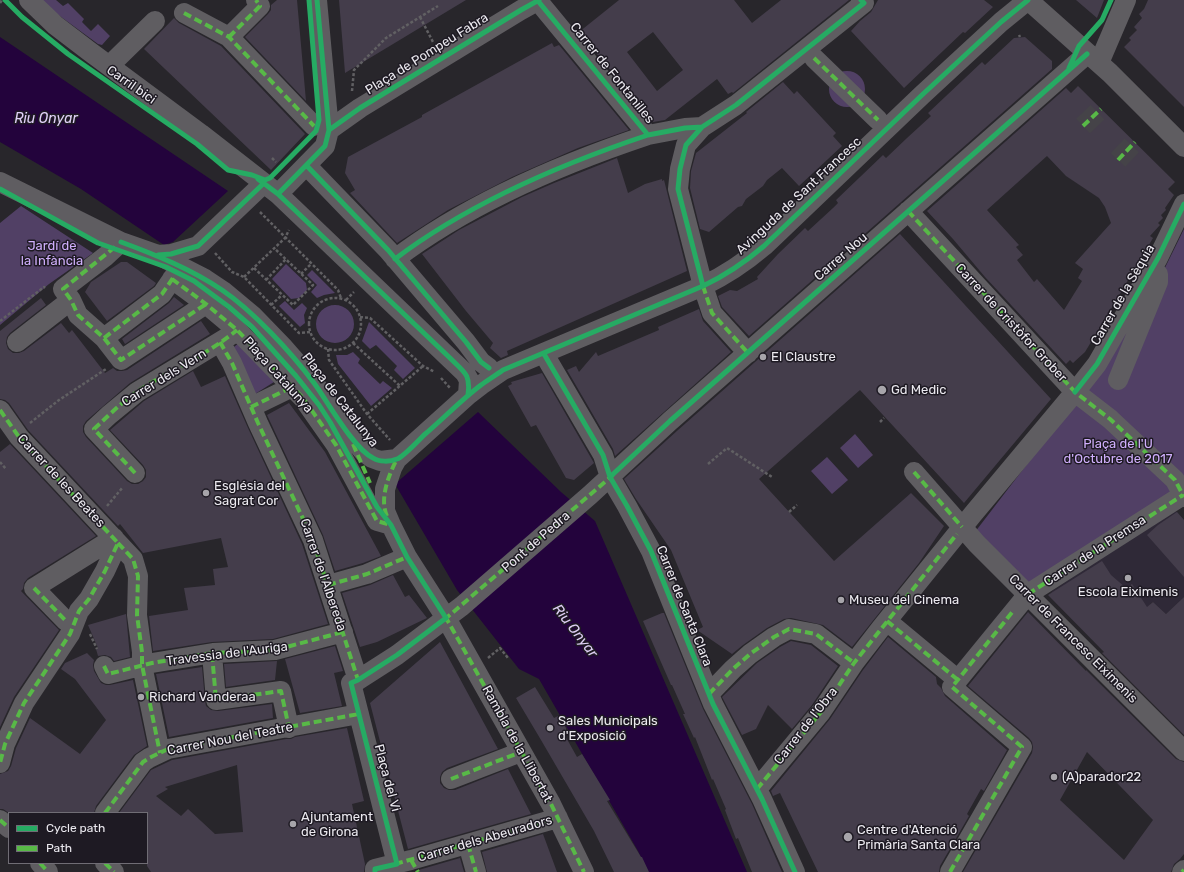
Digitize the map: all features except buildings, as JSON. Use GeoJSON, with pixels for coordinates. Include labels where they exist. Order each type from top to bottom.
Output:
{"type":"FeatureCollection","features":[{"type":"Feature","properties":{"kind":"street"},"geometry":{"type":"LineString","coordinates":[[29,0],[55,25],[201,134],[271,189],[465,373],[469,380],[460,393]]}},
{"type":"Feature","properties":{"kind":"street"},"geometry":{"type":"LineString","coordinates":[[229,37],[260,6],[256,0]]}},
{"type":"Feature","properties":{"kind":"street"},"geometry":{"type":"LineString","coordinates":[[317,0],[322,128]]}},
{"type":"Feature","properties":{"kind":"street"},"geometry":{"type":"LineString","coordinates":[[331,0],[345,86]]}},
{"type":"Feature","properties":{"kind":"street","name":"Plaça de Pompeu Fabra"},"geometry":{"type":"LineString","coordinates":[[322,128],[360,108],[539,0]]}},
{"type":"Feature","properties":{"kind":"street","name":"Carrer de Fontanilles"},"geometry":{"type":"LineString","coordinates":[[539,0],[648,135],[685,128],[702,127]]}},
{"type":"Feature","properties":{"kind":"street"},"geometry":{"type":"LineString","coordinates":[[748,353],[712,313],[702,286],[678,189],[680,169],[686,145],[702,127],[736,105],[864,3],[861,0]]}},
{"type":"Feature","properties":{"kind":"street"},"geometry":{"type":"LineString","coordinates":[[1028,0],[1093,58],[1184,146]]}},
{"type":"Feature","properties":{"kind":"street","name":"Avinguda de Sant Francesc"},"geometry":{"type":"LineString","coordinates":[[496,369],[544,354],[702,286],[744,263],[764,246],[922,95],[1001,22],[1028,0]]}},
{"type":"Feature","properties":{"kind":"street"},"geometry":{"type":"LineString","coordinates":[[1093,58],[1126,0]]}},
{"type":"Feature","properties":{"kind":"street"},"geometry":{"type":"LineString","coordinates":[[184,13],[229,37],[322,128]]}},
{"type":"Feature","properties":{"kind":"street"},"geometry":{"type":"LineString","coordinates":[[109,66],[155,21]]}},
{"type":"Feature","properties":{"kind":"street"},"geometry":{"type":"LineString","coordinates":[[814,58],[878,120]]}},
{"type":"Feature","properties":{"kind":"street","name":"Carrer Nou"},"geometry":{"type":"LineString","coordinates":[[610,477],[670,421],[908,212],[1093,58]]}},
{"type":"Feature","properties":{"kind":"street","name":"Plaça de Catalunya"},"geometry":{"type":"LineString","coordinates":[[1,183],[121,242],[158,255],[171,254],[205,247],[271,189],[307,166],[325,146],[322,128]]}},
{"type":"Feature","properties":{"kind":"street"},"geometry":{"type":"LineString","coordinates":[[396,259],[416,244],[464,214],[499,196],[568,165],[648,135]]}},
{"type":"Feature","properties":{"kind":"street"},"geometry":{"type":"LineString","coordinates":[[307,166],[359,218],[396,259],[481,362],[496,369]]}},
{"type":"Feature","properties":{"kind":"street","name":"Carrer de la Sèquia"},"geometry":{"type":"LineString","coordinates":[[854,663],[962,527],[1097,364],[1158,258],[1184,204]]}},
{"type":"Feature","properties":{"kind":"street","name":"Carrer de Cristòfor Grober"},"geometry":{"type":"LineString","coordinates":[[908,212],[1075,392],[1110,418],[1175,480],[1183,496]]}},
{"type":"Feature","properties":{"kind":"street"},"geometry":{"type":"LineString","coordinates":[[111,367],[95,348],[63,289],[106,256],[121,242]]}},
{"type":"Feature","properties":{"kind":"street"},"geometry":{"type":"LineString","coordinates":[[205,247],[197,265],[205,279]]}},
{"type":"Feature","properties":{"kind":"street","name":"Plaça de Catalunya"},"geometry":{"type":"LineString","coordinates":[[158,255],[176,273],[205,279],[240,303],[269,332],[313,382],[349,434],[364,452],[372,458],[380,461],[395,451]]}},
{"type":"Feature","properties":{"kind":"street"},"geometry":{"type":"LineString","coordinates":[[1118,380],[1158,282],[1158,258]]}},
{"type":"Feature","properties":{"kind":"street"},"geometry":{"type":"LineString","coordinates":[[104,338],[162,294],[176,273]]}},
{"type":"Feature","properties":{"kind":"street","name":"Plaça Catalunya"},"geometry":{"type":"LineString","coordinates":[[176,273],[206,304],[238,330],[303,398],[336,445],[377,521],[388,518]]}},
{"type":"Feature","properties":{"kind":"street"},"geometry":{"type":"LineString","coordinates":[[111,367],[206,304]]}},
{"type":"Feature","properties":{"kind":"street"},"geometry":{"type":"LineString","coordinates":[[74,307],[104,338],[111,367]]}},
{"type":"Feature","properties":{"kind":"street"},"geometry":{"type":"LineString","coordinates":[[18,342],[74,307]]}},
{"type":"Feature","properties":{"kind":"street","name":"Carrer dels Vern"},"geometry":{"type":"LineString","coordinates":[[135,473],[94,429],[137,392],[238,330]]}},
{"type":"Feature","properties":{"kind":"street","name":"Carrer de l'Albereda"},"geometry":{"type":"LineString","coordinates":[[220,342],[232,363],[313,540],[358,680]]}},
{"type":"Feature","properties":{"kind":"street","name":"Carrer de Santa Clara"},"geometry":{"type":"LineString","coordinates":[[544,354],[603,455],[610,477],[650,551],[708,694],[757,789],[795,872]]}},
{"type":"Feature","properties":{"kind":"street"},"geometry":{"type":"LineString","coordinates":[[450,358],[496,369]]}},
{"type":"Feature","properties":{"kind":"street"},"geometry":{"type":"LineString","coordinates":[[388,518],[385,489],[392,468],[395,451],[460,393],[496,369]]}},
{"type":"Feature","properties":{"kind":"street"},"geometry":{"type":"LineString","coordinates":[[251,407],[286,390]]}},
{"type":"Feature","properties":{"kind":"street","name":"Carrer de les Beates"},"geometry":{"type":"LineString","coordinates":[[0,410],[19,437],[133,559],[138,576],[137,615],[142,652],[142,665],[160,753]]}},
{"type":"Feature","properties":{"kind":"street"},"geometry":{"type":"LineString","coordinates":[[349,434],[363,468],[407,557],[446,618]]}},
{"type":"Feature","properties":{"kind":"street","name":"Carrer de Francesc Eiximenis"},"geometry":{"type":"LineString","coordinates":[[914,472],[962,527],[1184,751]]}},
{"type":"Feature","properties":{"kind":"street","name":"Pont de Pedra"},"geometry":{"type":"LineString","coordinates":[[358,680],[397,655],[462,606],[610,477]]}},
{"type":"Feature","properties":{"kind":"street","name":"Carrer de la Premsa"},"geometry":{"type":"LineString","coordinates":[[955,684],[1028,594],[1183,496]]}},
{"type":"Feature","properties":{"kind":"street"},"geometry":{"type":"LineString","coordinates":[[72,622],[34,588],[114,538]]}},
{"type":"Feature","properties":{"kind":"street"},"geometry":{"type":"LineString","coordinates":[[0,763],[5,744],[24,703],[72,622],[89,599],[105,571],[114,538]]}},
{"type":"Feature","properties":{"kind":"street"},"geometry":{"type":"LineString","coordinates":[[328,585],[367,574],[407,557]]}},
{"type":"Feature","properties":{"kind":"street","name":"Rambla de la Llibertat"},"geometry":{"type":"LineString","coordinates":[[446,618],[558,818],[584,872]]}},
{"type":"Feature","properties":{"kind":"street"},"geometry":{"type":"LineString","coordinates":[[887,620],[955,684],[1017,754],[950,872]]}},
{"type":"Feature","properties":{"kind":"street"},"geometry":{"type":"LineString","coordinates":[[708,694],[750,654],[774,636],[789,629],[816,634],[854,663]]}},
{"type":"Feature","properties":{"kind":"street","name":"Travessia de l'Auriga"},"geometry":{"type":"LineString","coordinates":[[104,666],[108,674],[142,665],[212,654],[275,650],[343,632]]}},
{"type":"Feature","properties":{"kind":"street"},"geometry":{"type":"LineString","coordinates":[[212,654],[216,700],[281,691],[289,728]]}},
{"type":"Feature","properties":{"kind":"street","name":"Carrer de l'Obra"},"geometry":{"type":"LineString","coordinates":[[757,789],[821,712],[854,663]]}},
{"type":"Feature","properties":{"kind":"street","name":"Plaça del Vi"},"geometry":{"type":"LineString","coordinates":[[358,680],[351,683],[359,714],[409,865]]}},
{"type":"Feature","properties":{"kind":"street","name":"Carrer Nou del Teatre"},"geometry":{"type":"LineString","coordinates":[[106,812],[143,762],[160,753],[176,748],[359,714]]}},
{"type":"Feature","properties":{"kind":"street"},"geometry":{"type":"LineString","coordinates":[[451,779],[521,752]]}},
{"type":"Feature","properties":{"kind":"street","name":"Carrer dels Abeuradors"},"geometry":{"type":"LineString","coordinates":[[409,865],[468,844],[558,818]]}},
{"type":"Feature","properties":{"kind":"street"},"geometry":{"type":"LineString","coordinates":[[0,820],[8,827]]}},
{"type":"Feature","properties":{"kind":"street"},"geometry":{"type":"LineString","coordinates":[[468,844],[476,872]]}},
{"type":"Feature","properties":{"kind":"street"},"geometry":{"type":"LineString","coordinates":[[41,864],[48,872]]}},
{"type":"Feature","properties":{"kind":"street"},"geometry":{"type":"LineString","coordinates":[[106,864],[114,872]]}},
{"type":"Feature","properties":{"kind":"street"},"geometry":{"type":"LineString","coordinates":[[375,870],[409,865]]}},
{"type":"Feature","properties":{"kind":"path"},"geometry":{"type":"LineString","coordinates":[[0,3],[4,0],[9,4]]}},
{"type":"Feature","properties":{"kind":"path"},"geometry":{"type":"LineString","coordinates":[[345,86],[354,70],[386,38],[438,6]]}},
{"type":"Feature","properties":{"kind":"path"},"geometry":{"type":"LineString","coordinates":[[420,18],[433,42]]}},
{"type":"Feature","properties":{"kind":"path"},"geometry":{"type":"LineString","coordinates":[[272,158],[276,162]]}},
{"type":"Feature","properties":{"kind":"path"},"geometry":{"type":"LineString","coordinates":[[256,208],[338,290],[341,299]]}},
{"type":"Feature","properties":{"kind":"path"},"geometry":{"type":"LineString","coordinates":[[244,277],[285,238],[290,228]]}},
{"type":"Feature","properties":{"kind":"path"},"geometry":{"type":"LineString","coordinates":[[205,247],[232,272],[244,277],[299,333],[310,332]]}},
{"type":"Feature","properties":{"kind":"path"},"geometry":{"type":"LineString","coordinates":[[254,268],[293,305],[313,285],[274,248]]}},
{"type":"Feature","properties":{"kind":"path"},"geometry":{"type":"LineString","coordinates":[[266,280],[286,259]]}},
{"type":"Feature","properties":{"kind":"path"},"geometry":{"type":"LineString","coordinates":[[301,274],[311,264]]}},
{"type":"Feature","properties":{"kind":"path"},"geometry":{"type":"LineString","coordinates":[[0,321],[44,287],[48,290]]}},
{"type":"Feature","properties":{"kind":"path"},"geometry":{"type":"LineString","coordinates":[[271,305],[282,295]]}},
{"type":"Feature","properties":{"kind":"path"},"geometry":{"type":"LineString","coordinates":[[329,299],[346,300],[357,310],[360,317],[360,331],[353,343],[345,348],[337,350],[320,346],[314,340],[310,332],[309,323],[315,307],[329,299]]}},
{"type":"Feature","properties":{"kind":"path"},"geometry":{"type":"LineString","coordinates":[[360,317],[370,318],[423,366],[435,371],[460,393]]}},
{"type":"Feature","properties":{"kind":"path"},"geometry":{"type":"LineString","coordinates":[[353,343],[400,386]]}},
{"type":"Feature","properties":{"kind":"path"},"geometry":{"type":"LineString","coordinates":[[328,349],[329,360],[395,451]]}},
{"type":"Feature","properties":{"kind":"path"},"geometry":{"type":"LineString","coordinates":[[367,414],[423,366]]}},
{"type":"Feature","properties":{"kind":"path"},"geometry":{"type":"LineString","coordinates":[[40,414],[111,367]]}},
{"type":"Feature","properties":{"kind":"path"},"geometry":{"type":"LineString","coordinates":[[880,422],[884,418]]}},
{"type":"Feature","properties":{"kind":"path"},"geometry":{"type":"LineString","coordinates":[[708,464],[727,448],[772,477]]}},
{"type":"Feature","properties":{"kind":"path"},"geometry":{"type":"LineString","coordinates":[[0,462],[6,470]]}},
{"type":"Feature","properties":{"kind":"path"},"geometry":{"type":"LineString","coordinates":[[94,516],[106,506],[135,473]]}},
{"type":"Feature","properties":{"kind":"path"},"geometry":{"type":"LineString","coordinates":[[789,512],[797,505]]}},
{"type":"Feature","properties":{"kind":"path"},"geometry":{"type":"LineString","coordinates":[[72,622],[104,666]]}},
{"type":"Feature","properties":{"kind":"path"},"geometry":{"type":"LineString","coordinates":[[488,658],[500,648],[508,658]]}},
{"type":"Feature","properties":{"kind":"shaded area","name":"Escola Eiximenis"},"geometry":{"type":"Polygon","coordinates":[[[1175,510],[1184,520],[1184,597],[1166,614],[1153,602],[1150,604],[1164,618],[1050,595],[1052,591],[1175,510]]]}},
{"type":"Feature","properties":{"kind":"green space"},"geometry":{"type":"Polygon","coordinates":[[[38,0],[56,0],[63,6],[68,3],[84,19],[82,22],[91,31],[98,24],[110,36],[102,45],[98,44],[38,0]]]}},
{"type":"Feature","properties":{"kind":"green space"},"geometry":{"type":"Polygon","coordinates":[[[851,71],[860,76],[864,82],[864,96],[860,102],[851,107],[843,107],[834,102],[830,96],[829,85],[834,76],[840,72],[851,71]]]}},
{"type":"Feature","properties":{"kind":"green space","name":"Jardí de la Infància"},"geometry":{"type":"Polygon","coordinates":[[[21,206],[93,253],[49,284],[0,325],[0,223],[21,206]]]}},
{"type":"Feature","properties":{"kind":"green space","name":"Plaça de l'U d'Octubre de 2017"},"geometry":{"type":"Polygon","coordinates":[[[1184,229],[1184,486],[1030,589],[975,532],[1090,382],[1158,282],[1184,229]]]}},
{"type":"Feature","properties":{"kind":"green space"},"geometry":{"type":"Polygon","coordinates":[[[286,264],[306,283],[307,290],[299,298],[291,299],[272,279],[286,264]]]}},
{"type":"Feature","properties":{"kind":"green space"},"geometry":{"type":"Polygon","coordinates":[[[312,270],[335,293],[317,298],[311,292],[317,285],[307,275],[312,270]]]}},
{"type":"Feature","properties":{"kind":"green space"},"geometry":{"type":"Polygon","coordinates":[[[285,301],[294,310],[302,303],[307,308],[304,315],[305,323],[300,327],[279,306],[285,301]]]}},
{"type":"Feature","properties":{"kind":"green space"},"geometry":{"type":"Polygon","coordinates":[[[331,305],[339,305],[349,310],[353,317],[353,331],[349,338],[339,343],[331,343],[321,338],[319,335],[316,328],[316,320],[321,310],[324,308],[331,305]]]}},
{"type":"Feature","properties":{"kind":"green space"},"geometry":{"type":"Polygon","coordinates":[[[369,322],[415,368],[403,379],[394,370],[397,366],[376,345],[370,349],[362,341],[369,322]]]}},
{"type":"Feature","properties":{"kind":"green space"},"geometry":{"type":"Polygon","coordinates":[[[239,343],[274,382],[255,394],[230,350],[239,343]]]}},
{"type":"Feature","properties":{"kind":"green space"},"geometry":{"type":"Polygon","coordinates":[[[353,352],[360,359],[358,363],[380,384],[383,381],[392,388],[371,406],[338,364],[336,355],[347,355],[353,352]]]}},
{"type":"Feature","properties":{"kind":"green space"},"geometry":{"type":"Polygon","coordinates":[[[855,434],[873,455],[858,468],[840,448],[855,434]]]}},
{"type":"Feature","properties":{"kind":"green space"},"geometry":{"type":"Polygon","coordinates":[[[827,457],[848,480],[832,494],[811,471],[827,457]]]}},
{"type":"Feature","properties":{"kind":"water","name":"Riu Onyar"},"geometry":{"type":"Polygon","coordinates":[[[0,37],[228,191],[173,242],[164,245],[81,189],[0,142],[0,37]]]}},
{"type":"Feature","properties":{"kind":"water"},"geometry":{"type":"Polygon","coordinates":[[[478,412],[561,492],[595,521],[747,872],[648,872],[638,851],[539,679],[519,669],[457,590],[395,484],[478,412]]]}},
{"type":"Feature","properties":{"kind":"tunnel"},"geometry":{"type":"LineString","coordinates":[[1083,126],[1101,109]]}},
{"type":"Feature","properties":{"kind":"tunnel"},"geometry":{"type":"LineString","coordinates":[[1118,160],[1135,142]]}},
{"type":"Feature","properties":{"kind":"marked path"},"geometry":{"type":"LineString","coordinates":[[229,37],[260,6],[256,0]]}},
{"type":"Feature","properties":{"kind":"marked path"},"geometry":{"type":"LineString","coordinates":[[184,13],[229,37],[314,126]]}},
{"type":"Feature","properties":{"kind":"marked path"},"geometry":{"type":"LineString","coordinates":[[814,58],[878,120]]}},
{"type":"Feature","properties":{"kind":"marked path"},"geometry":{"type":"LineString","coordinates":[[1083,126],[1101,109]]}},
{"type":"Feature","properties":{"kind":"marked path"},"geometry":{"type":"LineString","coordinates":[[1118,160],[1135,142]]}},
{"type":"Feature","properties":{"kind":"marked path"},"geometry":{"type":"LineString","coordinates":[[908,211],[1075,392],[1110,419],[1175,480],[1184,497]]}},
{"type":"Feature","properties":{"kind":"marked path"},"geometry":{"type":"LineString","coordinates":[[115,247],[63,289],[71,300],[78,315],[104,338],[121,360],[206,304]]}},
{"type":"Feature","properties":{"kind":"marked path"},"geometry":{"type":"LineString","coordinates":[[104,338],[162,294],[175,275]]}},
{"type":"Feature","properties":{"kind":"marked path"},"geometry":{"type":"LineString","coordinates":[[172,279],[206,304],[237,330],[303,398],[336,445],[377,521],[391,525]]}},
{"type":"Feature","properties":{"kind":"marked path"},"geometry":{"type":"LineString","coordinates":[[703,286],[712,313],[748,353]]}},
{"type":"Feature","properties":{"kind":"marked path"},"geometry":{"type":"LineString","coordinates":[[135,473],[94,429],[121,404],[138,391],[201,355],[237,330]]}},
{"type":"Feature","properties":{"kind":"marked path"},"geometry":{"type":"LineString","coordinates":[[220,342],[232,363],[258,423],[313,540],[358,680]]}},
{"type":"Feature","properties":{"kind":"marked path"},"geometry":{"type":"LineString","coordinates":[[251,407],[286,390]]}},
{"type":"Feature","properties":{"kind":"marked path"},"geometry":{"type":"LineString","coordinates":[[0,410],[19,437],[118,543],[105,571],[89,599],[79,611],[70,634],[24,703],[5,744],[0,763]]}},
{"type":"Feature","properties":{"kind":"marked path"},"geometry":{"type":"LineString","coordinates":[[353,444],[370,483]]}},
{"type":"Feature","properties":{"kind":"marked path"},"geometry":{"type":"LineString","coordinates":[[387,516],[384,502],[386,487],[397,459]]}},
{"type":"Feature","properties":{"kind":"marked path"},"geometry":{"type":"LineString","coordinates":[[914,472],[962,527]]}},
{"type":"Feature","properties":{"kind":"marked path"},"geometry":{"type":"LineString","coordinates":[[444,620],[613,475]]}},
{"type":"Feature","properties":{"kind":"marked path"},"geometry":{"type":"LineString","coordinates":[[1028,594],[1183,495]]}},
{"type":"Feature","properties":{"kind":"marked path"},"geometry":{"type":"LineString","coordinates":[[757,789],[821,712],[854,663],[957,534]]}},
{"type":"Feature","properties":{"kind":"marked path"},"geometry":{"type":"LineString","coordinates":[[118,543],[133,559],[138,576],[137,615],[142,652],[142,665],[160,753]]}},
{"type":"Feature","properties":{"kind":"marked path"},"geometry":{"type":"LineString","coordinates":[[328,585],[367,574],[407,557]]}},
{"type":"Feature","properties":{"kind":"marked path"},"geometry":{"type":"LineString","coordinates":[[34,588],[66,621]]}},
{"type":"Feature","properties":{"kind":"marked path"},"geometry":{"type":"LineString","coordinates":[[950,872],[1022,747],[952,687],[1014,610]]}},
{"type":"Feature","properties":{"kind":"marked path"},"geometry":{"type":"LineString","coordinates":[[445,616],[551,804],[584,872]]}},
{"type":"Feature","properties":{"kind":"marked path"},"geometry":{"type":"LineString","coordinates":[[887,621],[958,680]]}},
{"type":"Feature","properties":{"kind":"marked path"},"geometry":{"type":"LineString","coordinates":[[709,694],[750,654],[774,637],[789,629],[816,634],[854,663]]}},
{"type":"Feature","properties":{"kind":"marked path"},"geometry":{"type":"LineString","coordinates":[[104,666],[108,674],[152,663],[213,653],[275,650],[343,632]]}},
{"type":"Feature","properties":{"kind":"marked path"},"geometry":{"type":"LineString","coordinates":[[212,654],[216,700],[281,691],[289,728]]}},
{"type":"Feature","properties":{"kind":"marked path"},"geometry":{"type":"LineString","coordinates":[[106,812],[143,762],[168,749],[359,714]]}},
{"type":"Feature","properties":{"kind":"marked path"},"geometry":{"type":"LineString","coordinates":[[451,779],[521,752]]}},
{"type":"Feature","properties":{"kind":"marked path"},"geometry":{"type":"LineString","coordinates":[[395,864],[558,818]]}},
{"type":"Feature","properties":{"kind":"marked path"},"geometry":{"type":"LineString","coordinates":[[0,820],[8,827]]}},
{"type":"Feature","properties":{"kind":"marked path"},"geometry":{"type":"LineString","coordinates":[[468,844],[476,872]]}},
{"type":"Feature","properties":{"kind":"marked path"},"geometry":{"type":"LineString","coordinates":[[411,860],[418,872]]}},
{"type":"Feature","properties":{"kind":"marked path"},"geometry":{"type":"LineString","coordinates":[[41,864],[48,872]]}},
{"type":"Feature","properties":{"kind":"marked path"},"geometry":{"type":"LineString","coordinates":[[106,864],[114,872]]}},
{"type":"Feature","properties":{"kind":"cycle path","name":"Carril bici"},"geometry":{"type":"LineString","coordinates":[[5,0],[22,17],[68,54],[197,144],[228,170],[252,175],[265,180],[270,178],[316,131],[319,120],[309,0]]}},
{"type":"Feature","properties":{"kind":"cycle path"},"geometry":{"type":"LineString","coordinates":[[278,194],[325,146],[329,130],[317,0]]}},
{"type":"Feature","properties":{"kind":"cycle path"},"geometry":{"type":"LineString","coordinates":[[329,130],[360,108],[539,0]]}},
{"type":"Feature","properties":{"kind":"cycle path"},"geometry":{"type":"LineString","coordinates":[[703,286],[678,189],[680,169],[686,145],[702,127],[736,105],[864,3],[861,0]]}},
{"type":"Feature","properties":{"kind":"cycle path"},"geometry":{"type":"LineString","coordinates":[[121,242],[186,269],[210,282],[234,299],[259,320],[294,358],[314,383],[357,445],[365,453],[375,459],[391,461],[400,458],[459,403],[481,385],[503,370],[703,286],[719,278],[742,263],[764,246],[922,95],[1001,22],[1028,0]]}},
{"type":"Feature","properties":{"kind":"cycle path"},"geometry":{"type":"LineString","coordinates":[[1069,68],[1079,46],[1102,20],[1111,0]]}},
{"type":"Feature","properties":{"kind":"cycle path"},"geometry":{"type":"LineString","coordinates":[[538,1],[648,135],[685,128],[702,127]]}},
{"type":"Feature","properties":{"kind":"cycle path"},"geometry":{"type":"LineString","coordinates":[[610,477],[670,421],[1087,54]]}},
{"type":"Feature","properties":{"kind":"cycle path"},"geometry":{"type":"LineString","coordinates":[[395,259],[454,220],[517,187],[549,172],[615,146],[648,135]]}},
{"type":"Feature","properties":{"kind":"cycle path"},"geometry":{"type":"LineString","coordinates":[[307,166],[388,250],[466,342],[481,362],[489,368]]}},
{"type":"Feature","properties":{"kind":"cycle path"},"geometry":{"type":"LineString","coordinates":[[258,179],[278,194],[463,370],[468,382],[468,395]]}},
{"type":"Feature","properties":{"kind":"cycle path"},"geometry":{"type":"LineString","coordinates":[[158,255],[171,254],[198,246],[264,183]]}},
{"type":"Feature","properties":{"kind":"cycle path"},"geometry":{"type":"LineString","coordinates":[[0,189],[98,243],[166,267],[194,281],[229,307],[252,327],[296,376],[319,405],[377,507],[391,525],[407,557],[446,618],[397,655],[351,683],[397,864],[375,869],[375,872]]}},
{"type":"Feature","properties":{"kind":"cycle path"},"geometry":{"type":"LineString","coordinates":[[1075,392],[1097,364],[1158,258],[1184,204]]}},
{"type":"Feature","properties":{"kind":"cycle path"},"geometry":{"type":"LineString","coordinates":[[544,354],[603,455],[610,477],[651,551],[713,704],[762,799],[795,872]]}},
{"type":"Feature","properties":{"kind":"place","name":"El Claustre"},"geometry":{"type":"Point","coordinates":[763,357]}},
{"type":"Feature","properties":{"kind":"place","name":"Gd Medic"},"geometry":{"type":"Point","coordinates":[882,390]}},
{"type":"Feature","properties":{"kind":"place","name":"Església del Sagrat Cor"},"geometry":{"type":"Point","coordinates":[206,493]}},
{"type":"Feature","properties":{"kind":"place","name":"Escola Eiximenis"},"geometry":{"type":"Point","coordinates":[1128,578]}},
{"type":"Feature","properties":{"kind":"place","name":"Museu del Cinema"},"geometry":{"type":"Point","coordinates":[841,600]}},
{"type":"Feature","properties":{"kind":"place","name":"Richard Vanderaa"},"geometry":{"type":"Point","coordinates":[141,697]}},
{"type":"Feature","properties":{"kind":"place","name":"Sales Municipals d'Exposició"},"geometry":{"type":"Point","coordinates":[550,728]}},
{"type":"Feature","properties":{"kind":"place","name":"(A)parador22"},"geometry":{"type":"Point","coordinates":[1054,777]}},
{"type":"Feature","properties":{"kind":"place","name":"Ajuntament de Girona"},"geometry":{"type":"Point","coordinates":[293,824]}},
{"type":"Feature","properties":{"kind":"place","name":"Centre d'Atenció Primària Santa Clara"},"geometry":{"type":"Point","coordinates":[848,837]}}]}
